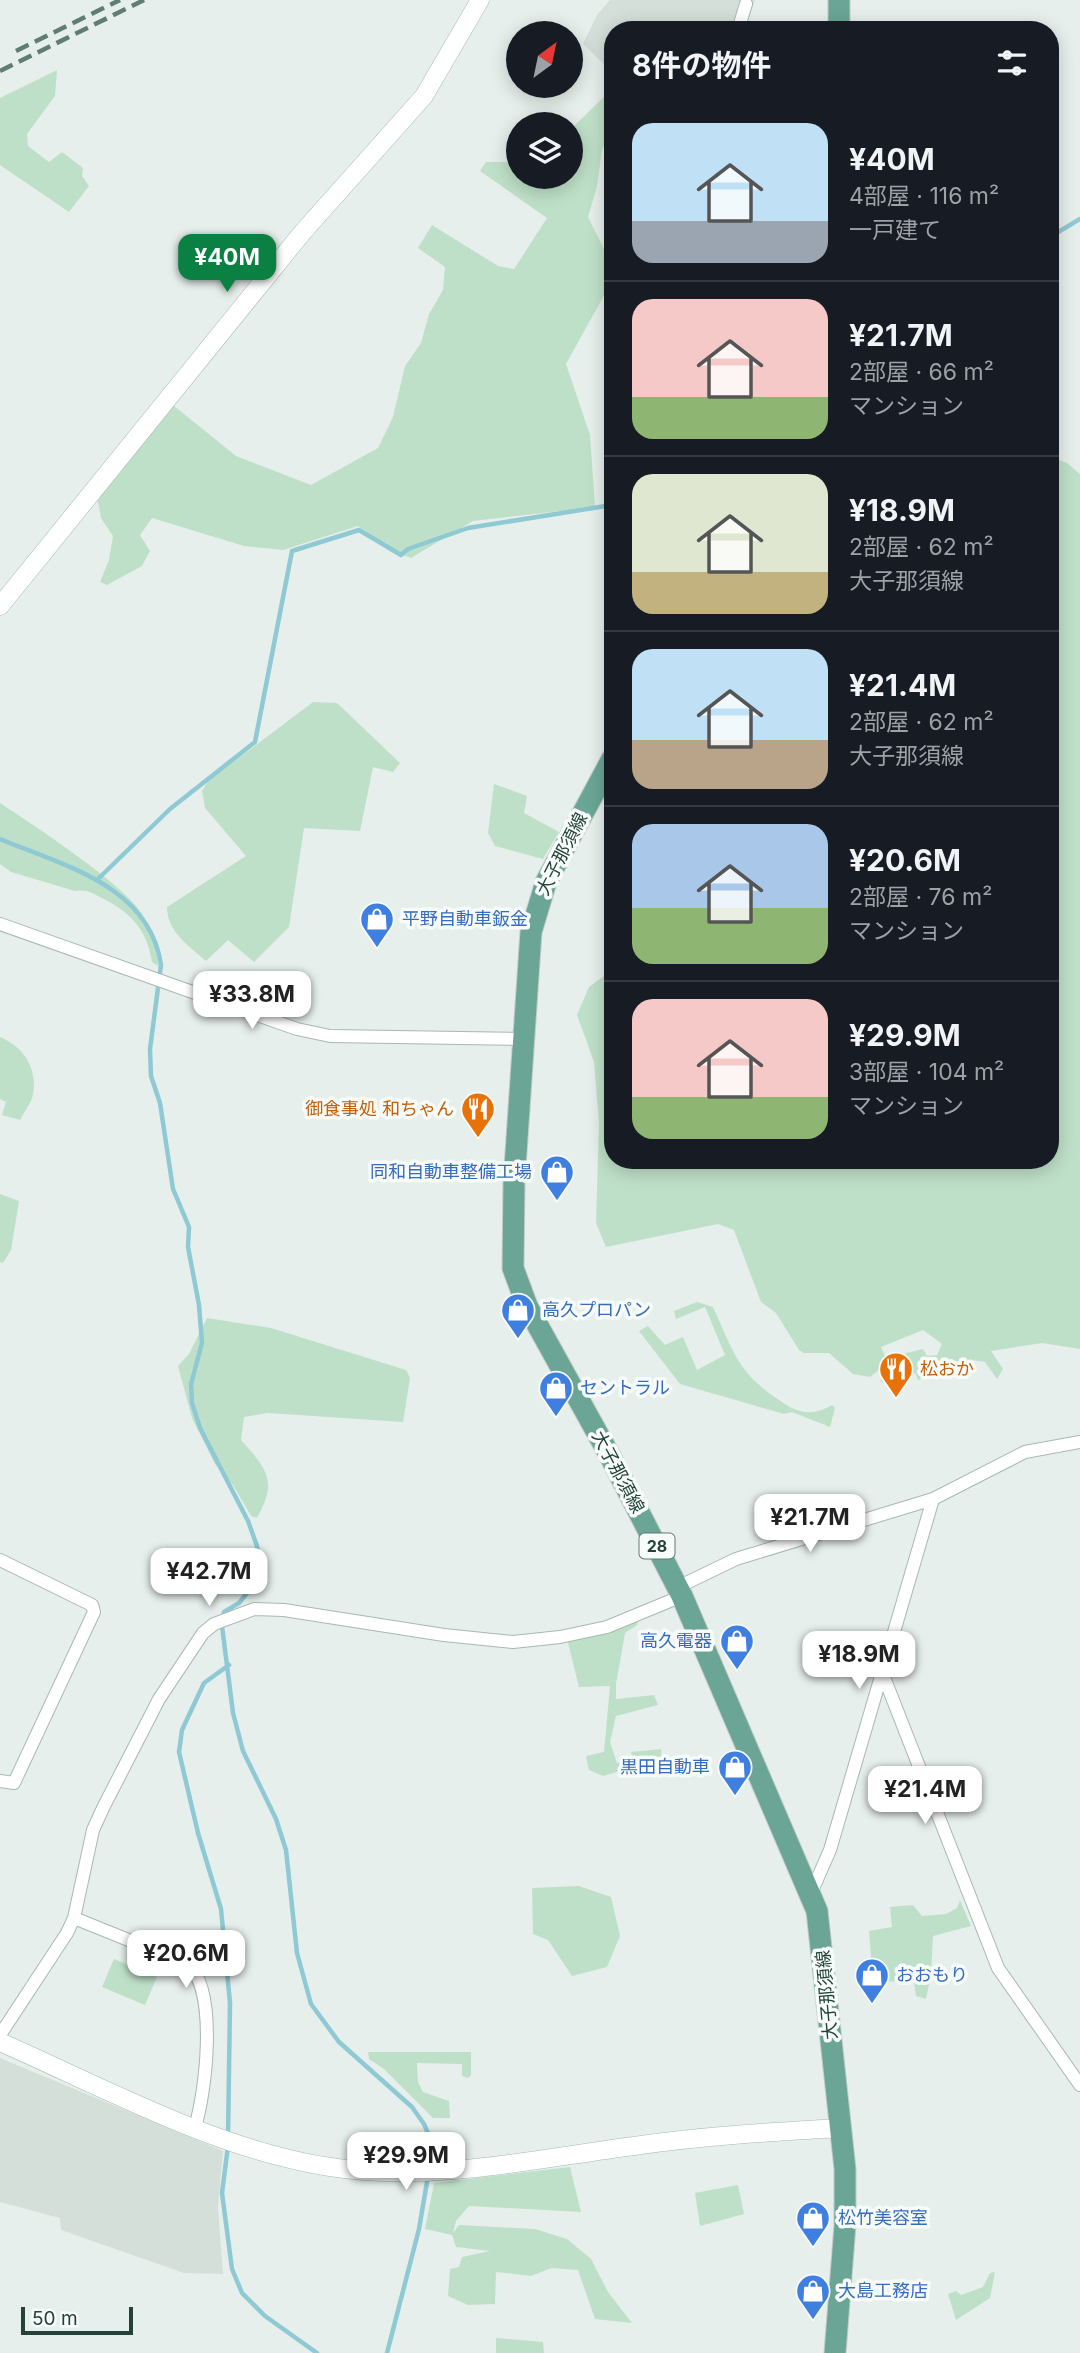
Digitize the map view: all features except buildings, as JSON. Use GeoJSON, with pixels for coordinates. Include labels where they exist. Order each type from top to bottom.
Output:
{"type":"FeatureCollection","features":[{"type":"Feature","properties":{"kind":"main road"},"geometry":{"type":"LineString","coordinates":[[839,0],[839,21]]}},
{"type":"Feature","properties":{"kind":"main road","name":"大子那須線"},"geometry":{"type":"LineString","coordinates":[[604,774],[546,882],[537,904],[531,932],[512,1243],[517,1283],[680,1591],[811,1893],[822,1941],[845,2169],[845,2225],[835,2353]]}},
{"type":"Feature","properties":{"kind":"street"},"geometry":{"type":"LineString","coordinates":[[0,606],[302,233],[424,96],[480,0]]}},
{"type":"Feature","properties":{"kind":"street"},"geometry":{"type":"LineString","coordinates":[[741,21],[746,4]]}},
{"type":"Feature","properties":{"kind":"street"},"geometry":{"type":"LineString","coordinates":[[0,923],[297,1029],[330,1036],[523,1039]]}},
{"type":"Feature","properties":{"kind":"street"},"geometry":{"type":"LineString","coordinates":[[0,2035],[74,1918],[93,1830],[159,1699],[203,1633],[214,1624],[254,1609],[284,1610],[492,1641],[537,1640],[607,1627],[680,1591],[736,1559],[933,1499],[1025,1452],[1080,1443]]}},
{"type":"Feature","properties":{"kind":"street"},"geometry":{"type":"LineString","coordinates":[[811,1893],[830,1850],[933,1499]]}},
{"type":"Feature","properties":{"kind":"street"},"geometry":{"type":"LineString","coordinates":[[0,1560],[92,1605],[94,1612],[14,1783],[8,1785],[0,1781]]}},
{"type":"Feature","properties":{"kind":"street"},"geometry":{"type":"LineString","coordinates":[[883,1672],[998,1968],[1080,2085]]}},
{"type":"Feature","properties":{"kind":"street"},"geometry":{"type":"LineString","coordinates":[[74,1918],[188,1964],[200,1977],[204,1995],[205,2065],[203,2100],[195,2127]]}},
{"type":"Feature","properties":{"kind":"street"},"geometry":{"type":"LineString","coordinates":[[0,2042],[195,2127],[287,2158],[331,2168],[408,2173],[496,2166],[637,2145],[840,2128]]}},
{"type":"Feature","properties":{"kind":"shaded area"},"geometry":{"type":"Polygon","coordinates":[[[610,0],[755,0],[747,21],[604,21],[604,64],[583,44],[597,15],[610,0]]]}},
{"type":"Feature","properties":{"kind":"shaded area"},"geometry":{"type":"Polygon","coordinates":[[[0,2058],[223,2151],[218,2207],[223,2274],[184,2273],[61,2230],[60,2218],[0,2202],[0,2058]]]}},
{"type":"Feature","properties":{"kind":"green space"},"geometry":{"type":"Polygon","coordinates":[[[57,70],[55,96],[27,134],[28,146],[49,162],[62,152],[83,168],[82,176],[89,186],[69,212],[0,165],[0,98],[57,70]]]}},
{"type":"Feature","properties":{"kind":"green space"},"geometry":{"type":"Polygon","coordinates":[[[604,97],[604,146],[588,217],[604,249],[604,295],[566,364],[590,435],[595,507],[473,521],[411,558],[396,552],[358,526],[283,550],[244,546],[152,518],[140,535],[150,551],[142,566],[107,585],[100,582],[109,560],[113,536],[101,518],[97,497],[173,405],[236,456],[311,485],[378,448],[393,417],[405,366],[421,343],[429,314],[443,290],[445,267],[418,248],[432,225],[498,266],[514,269],[547,218],[480,171],[486,162],[506,162],[506,189],[583,189],[583,117],[604,97]]]}},
{"type":"Feature","properties":{"kind":"green space"},"geometry":{"type":"Polygon","coordinates":[[[1059,460],[1080,474],[1080,1349],[1042,1343],[991,1351],[1003,1369],[997,1379],[985,1362],[972,1360],[918,1380],[915,1373],[880,1382],[888,1368],[884,1366],[870,1377],[853,1374],[829,1353],[804,1353],[799,1350],[776,1313],[761,1302],[734,1230],[718,1224],[606,1247],[596,1223],[599,1123],[594,1062],[577,1015],[589,987],[604,976],[604,1169],[1059,1169],[1059,460]],[[923,1330],[881,1347],[886,1358],[923,1349],[927,1356],[937,1355],[942,1344],[923,1330]]]}},
{"type":"Feature","properties":{"kind":"green space"},"geometry":{"type":"Polygon","coordinates":[[[313,702],[337,703],[400,763],[393,772],[373,767],[360,831],[304,828],[289,927],[254,962],[228,940],[206,961],[175,931],[167,907],[246,856],[205,808],[202,791],[208,781],[313,702]]]}},
{"type":"Feature","properties":{"kind":"green space"},"geometry":{"type":"Polygon","coordinates":[[[494,784],[527,796],[524,813],[559,832],[543,859],[495,846],[488,833],[494,784]]]}},
{"type":"Feature","properties":{"kind":"green space"},"geometry":{"type":"Polygon","coordinates":[[[0,803],[98,871],[132,901],[151,932],[158,966],[152,962],[146,940],[136,923],[112,903],[89,892],[75,891],[11,872],[0,864],[0,803]]]}},
{"type":"Feature","properties":{"kind":"green space"},"geometry":{"type":"Polygon","coordinates":[[[0,1037],[16,1046],[31,1067],[33,1095],[20,1120],[2,1115],[6,1102],[0,1099],[0,1037]]]}},
{"type":"Feature","properties":{"kind":"green space"},"geometry":{"type":"Polygon","coordinates":[[[0,1194],[19,1201],[11,1250],[3,1263],[0,1262],[0,1194]]]}},
{"type":"Feature","properties":{"kind":"green space"},"geometry":{"type":"Polygon","coordinates":[[[697,1302],[713,1307],[738,1360],[755,1381],[782,1402],[800,1411],[819,1411],[832,1405],[835,1408],[830,1427],[792,1412],[784,1414],[680,1384],[639,1331],[648,1326],[665,1345],[683,1337],[697,1370],[725,1355],[705,1307],[676,1319],[674,1311],[697,1302]]]}},
{"type":"Feature","properties":{"kind":"green space"},"geometry":{"type":"Polygon","coordinates":[[[207,1318],[271,1328],[406,1370],[410,1378],[403,1422],[268,1413],[244,1417],[241,1440],[263,1468],[268,1485],[257,1518],[251,1516],[233,1485],[215,1464],[192,1418],[178,1366],[189,1354],[207,1318]]]}},
{"type":"Feature","properties":{"kind":"green space"},"geometry":{"type":"Polygon","coordinates":[[[638,1618],[637,1625],[625,1633],[616,1699],[654,1695],[658,1705],[616,1716],[610,1742],[617,1763],[633,1760],[631,1752],[661,1749],[662,1759],[603,1776],[589,1770],[586,1756],[604,1752],[610,1686],[579,1687],[568,1643],[570,1640],[638,1618]]]}},
{"type":"Feature","properties":{"kind":"green space"},"geometry":{"type":"Polygon","coordinates":[[[579,1886],[611,1897],[620,1936],[607,1967],[572,1976],[548,1940],[533,1934],[532,1888],[579,1886]]]}},
{"type":"Feature","properties":{"kind":"green space"},"geometry":{"type":"Polygon","coordinates":[[[960,1900],[971,1926],[933,1936],[931,1974],[926,1999],[916,1996],[914,1982],[873,1981],[869,1931],[892,1927],[890,1907],[913,1905],[922,1916],[946,1914],[957,1908],[960,1900]]]}},
{"type":"Feature","properties":{"kind":"green space"},"geometry":{"type":"Polygon","coordinates":[[[114,1959],[157,1977],[145,2005],[102,1987],[114,1959]]]}},
{"type":"Feature","properties":{"kind":"green space"},"geometry":{"type":"Polygon","coordinates":[[[368,2052],[471,2052],[471,2075],[468,2078],[462,2076],[462,2064],[417,2063],[418,2082],[423,2092],[449,2101],[450,2118],[433,2118],[384,2069],[369,2059],[368,2052]]]}},
{"type":"Feature","properties":{"kind":"green space"},"geometry":{"type":"Polygon","coordinates":[[[570,2167],[581,2212],[469,2206],[456,2221],[453,2233],[459,2225],[535,2229],[567,2239],[591,2259],[608,2292],[632,2323],[595,2319],[578,2270],[551,2268],[531,2276],[496,2272],[495,2304],[468,2305],[448,2296],[450,2269],[459,2267],[462,2257],[490,2251],[456,2247],[452,2235],[425,2229],[434,2183],[570,2167]]]}},
{"type":"Feature","properties":{"kind":"green space"},"geometry":{"type":"Polygon","coordinates":[[[738,2185],[744,2214],[700,2226],[695,2193],[738,2185]]]}},
{"type":"Feature","properties":{"kind":"green space"},"geometry":{"type":"Polygon","coordinates":[[[995,2272],[990,2298],[956,2320],[948,2294],[956,2291],[961,2295],[983,2287],[990,2273],[995,2272]]]}},
{"type":"Feature","properties":{"kind":"green space"},"geometry":{"type":"Polygon","coordinates":[[[496,2338],[543,2342],[544,2353],[496,2353],[496,2338]]]}},
{"type":"Feature","properties":{"kind":"waterway"},"geometry":{"type":"LineString","coordinates":[[1059,232],[1080,219]]}},
{"type":"Feature","properties":{"kind":"waterway"},"geometry":{"type":"LineString","coordinates":[[98,879],[170,809],[255,742],[292,551],[359,530],[401,555],[408,549],[468,528],[604,506]]}},
{"type":"Feature","properties":{"kind":"waterway"},"geometry":{"type":"LineString","coordinates":[[0,839],[76,869],[100,882],[122,897],[140,916],[154,938],[161,965],[150,1049],[151,1076],[160,1103],[173,1189],[189,1227],[188,1247],[199,1305],[202,1343],[191,1384],[192,1403],[200,1428],[248,1521],[257,1546],[260,1568],[255,1583],[239,1603],[224,1612],[222,1626],[233,1713],[243,1751],[276,1819],[286,1850],[297,1953],[311,2004],[339,2042],[412,2107],[430,2138],[429,2167]]}},
{"type":"Feature","properties":{"kind":"waterway"},"geometry":{"type":"LineString","coordinates":[[228,2138],[230,2003],[221,1909],[198,1833],[179,1752],[182,1730],[204,1683],[229,1665]]}},
{"type":"Feature","properties":{"kind":"waterway"},"geometry":{"type":"LineString","coordinates":[[228,2146],[222,2193],[232,2269],[242,2293],[265,2316],[317,2353]]}},
{"type":"Feature","properties":{"kind":"waterway"},"geometry":{"type":"LineString","coordinates":[[387,2353],[419,2229],[428,2176]]}},
{"type":"Feature","properties":{"kind":"railway"},"geometry":{"type":"LineString","coordinates":[[16,51],[120,0]]}},
{"type":"Feature","properties":{"kind":"railway"},"geometry":{"type":"LineString","coordinates":[[0,71],[144,0]]}},
{"type":"Feature","properties":{"kind":"place","name":"平野自動車鈑金"},"geometry":{"type":"Point","coordinates":[377,949]}},
{"type":"Feature","properties":{"kind":"place","name":"御食事処 和ちゃん"},"geometry":{"type":"Point","coordinates":[478,1139]}},
{"type":"Feature","properties":{"kind":"place","name":"同和自動車整備工場"},"geometry":{"type":"Point","coordinates":[557,1202]}},
{"type":"Feature","properties":{"kind":"place","name":"高久プロパン"},"geometry":{"type":"Point","coordinates":[518,1340]}},
{"type":"Feature","properties":{"kind":"place","name":"松おか"},"geometry":{"type":"Point","coordinates":[896,1399]}},
{"type":"Feature","properties":{"kind":"place","name":"セントラル"},"geometry":{"type":"Point","coordinates":[556,1418]}},
{"type":"Feature","properties":{"kind":"place","name":"高久電器"},"geometry":{"type":"Point","coordinates":[737,1671]}},
{"type":"Feature","properties":{"kind":"place","name":"黒田自動車"},"geometry":{"type":"Point","coordinates":[735,1797]}},
{"type":"Feature","properties":{"kind":"place","name":"おおもり"},"geometry":{"type":"Point","coordinates":[872,2005]}},
{"type":"Feature","properties":{"kind":"place","name":"松竹美容室"},"geometry":{"type":"Point","coordinates":[813,2248]}},
{"type":"Feature","properties":{"kind":"place","name":"大島工務店"},"geometry":{"type":"Point","coordinates":[813,2321]}}]}
